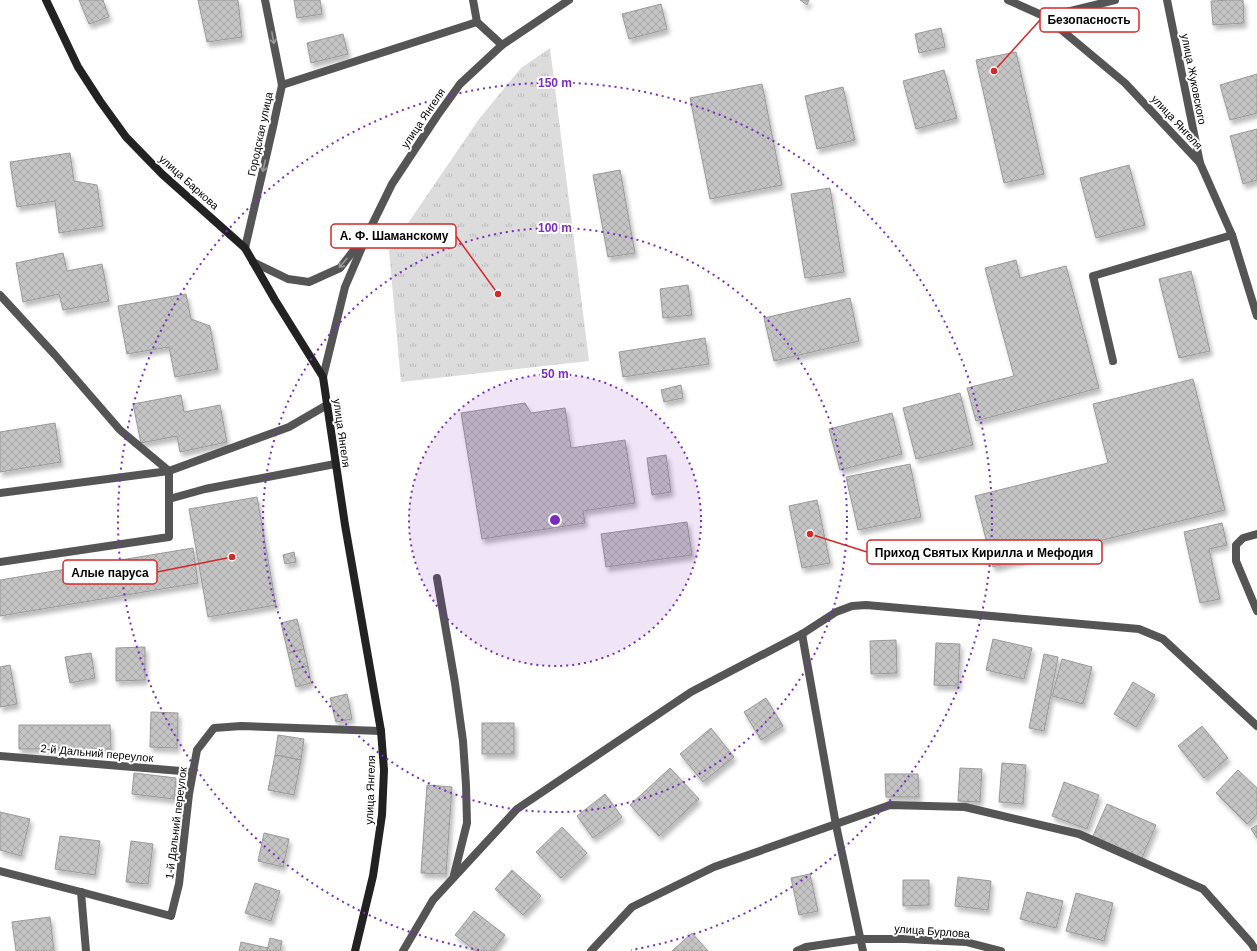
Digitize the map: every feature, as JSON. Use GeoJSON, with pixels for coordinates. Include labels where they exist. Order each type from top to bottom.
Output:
{"type":"FeatureCollection","features":[{"type":"Feature","properties":{"kind":"main road","name":"улица Баркова"},"geometry":{"type":"LineString","coordinates":[[46,0],[78,67],[126,138],[162,174],[245,248],[275,300],[323,377]]}},
{"type":"Feature","properties":{"kind":"main road","name":"улица Янгеля"},"geometry":{"type":"LineString","coordinates":[[323,377],[346,532],[381,731],[384,770],[382,815],[373,876],[355,951]]}},
{"type":"Feature","properties":{"kind":"street","name":"Городская улица"},"geometry":{"type":"LineString","coordinates":[[245,248],[282,85],[265,0]]}},
{"type":"Feature","properties":{"kind":"street"},"geometry":{"type":"LineString","coordinates":[[473,0],[477,22],[502,46]]}},
{"type":"Feature","properties":{"kind":"street","name":"улица Янгеля"},"geometry":{"type":"LineString","coordinates":[[323,377],[345,287],[368,233],[392,184],[460,84],[502,46],[569,0]]}},
{"type":"Feature","properties":{"kind":"street","name":"улица Янгеля"},"geometry":{"type":"LineString","coordinates":[[1008,0],[1046,17],[1125,83],[1200,163],[1232,235],[1257,316]]}},
{"type":"Feature","properties":{"kind":"street"},"geometry":{"type":"LineString","coordinates":[[1046,17],[1116,0]]}},
{"type":"Feature","properties":{"kind":"street","name":"улица Жуковского"},"geometry":{"type":"LineString","coordinates":[[1167,0],[1200,163]]}},
{"type":"Feature","properties":{"kind":"street"},"geometry":{"type":"LineString","coordinates":[[282,85],[477,22]]}},
{"type":"Feature","properties":{"kind":"street"},"geometry":{"type":"LineString","coordinates":[[253,262],[288,279],[310,282],[340,268],[368,233]]}},
{"type":"Feature","properties":{"kind":"street"},"geometry":{"type":"LineString","coordinates":[[1113,361],[1093,276],[1232,235]]}},
{"type":"Feature","properties":{"kind":"street"},"geometry":{"type":"LineString","coordinates":[[0,296],[55,355],[120,430],[168,471],[169,498],[169,537],[0,562]]}},
{"type":"Feature","properties":{"kind":"street"},"geometry":{"type":"LineString","coordinates":[[0,493],[168,471],[289,427],[327,405]]}},
{"type":"Feature","properties":{"kind":"street"},"geometry":{"type":"LineString","coordinates":[[169,498],[205,489],[335,464]]}},
{"type":"Feature","properties":{"kind":"street"},"geometry":{"type":"LineString","coordinates":[[1257,534],[1243,538],[1236,545],[1236,561],[1257,611]]}},
{"type":"Feature","properties":{"kind":"street"},"geometry":{"type":"LineString","coordinates":[[438,578],[463,741],[466,785],[467,823],[454,878]]}},
{"type":"Feature","properties":{"kind":"street"},"geometry":{"type":"LineString","coordinates":[[403,951],[433,900],[517,809],[691,692],[802,634],[836,612],[852,606],[866,605],[1139,629],[1163,639],[1257,726]]}},
{"type":"Feature","properties":{"kind":"street"},"geometry":{"type":"LineString","coordinates":[[802,634],[836,825],[863,951]]}},
{"type":"Feature","properties":{"kind":"street","name":"1-й Дальний переулок"},"geometry":{"type":"LineString","coordinates":[[0,871],[171,916],[179,884],[189,794],[197,750],[214,728],[241,726],[381,731]]}},
{"type":"Feature","properties":{"kind":"street","name":"2-й Дальний переулок"},"geometry":{"type":"LineString","coordinates":[[0,756],[193,772]]}},
{"type":"Feature","properties":{"kind":"street"},"geometry":{"type":"LineString","coordinates":[[591,951],[632,907],[714,867],[890,805],[966,807],[1079,834],[1204,889],[1251,943],[1256,951]]}},
{"type":"Feature","properties":{"kind":"street"},"geometry":{"type":"LineString","coordinates":[[81,892],[86,951]]}},
{"type":"Feature","properties":{"kind":"street","name":"улица Бурлова"},"geometry":{"type":"LineString","coordinates":[[797,951],[806,947],[860,939],[905,939],[966,942],[1001,951]]}},
{"type":"Feature","properties":{"kind":"green space"},"geometry":{"type":"Polygon","coordinates":[[[550,48],[589,361],[401,382],[389,251],[479,119],[521,68],[550,48]]]}},
{"type":"Feature","properties":{"kind":"building"},"geometry":{"type":"Polygon","coordinates":[[[79,0],[103,0],[109,17],[89,24],[79,0]]]}},
{"type":"Feature","properties":{"kind":"building"},"geometry":{"type":"Polygon","coordinates":[[[198,0],[238,0],[242,37],[207,42],[198,0]]]}},
{"type":"Feature","properties":{"kind":"building"},"geometry":{"type":"Polygon","coordinates":[[[294,0],[320,0],[322,14],[297,18],[294,0]]]}},
{"type":"Feature","properties":{"kind":"building"},"geometry":{"type":"Polygon","coordinates":[[[800,0],[809,0],[807,5],[800,0]]]}},
{"type":"Feature","properties":{"kind":"building"},"geometry":{"type":"Polygon","coordinates":[[[1243,0],[1244,23],[1213,25],[1211,1],[1243,0]]]}},
{"type":"Feature","properties":{"kind":"building"},"geometry":{"type":"Polygon","coordinates":[[[661,4],[667,29],[629,39],[622,14],[661,4]]]}},
{"type":"Feature","properties":{"kind":"building"},"geometry":{"type":"Polygon","coordinates":[[[941,28],[945,47],[919,53],[915,34],[941,28]]]}},
{"type":"Feature","properties":{"kind":"building"},"geometry":{"type":"Polygon","coordinates":[[[343,34],[348,54],[311,63],[307,43],[343,34]]]}},
{"type":"Feature","properties":{"kind":"building"},"geometry":{"type":"Polygon","coordinates":[[[1016,52],[1044,174],[1004,183],[976,60],[1016,52]]]}},
{"type":"Feature","properties":{"kind":"building"},"geometry":{"type":"Polygon","coordinates":[[[944,70],[957,118],[916,129],[903,81],[944,70]]]}},
{"type":"Feature","properties":{"kind":"building"},"geometry":{"type":"Polygon","coordinates":[[[1257,74],[1257,113],[1230,120],[1220,85],[1257,74]]]}},
{"type":"Feature","properties":{"kind":"building"},"geometry":{"type":"Polygon","coordinates":[[[762,84],[782,185],[710,199],[690,98],[762,84]]]}},
{"type":"Feature","properties":{"kind":"building"},"geometry":{"type":"Polygon","coordinates":[[[843,87],[855,140],[817,149],[805,96],[843,87]]]}},
{"type":"Feature","properties":{"kind":"building"},"geometry":{"type":"Polygon","coordinates":[[[1257,129],[1257,180],[1243,184],[1230,136],[1257,129]]]}},
{"type":"Feature","properties":{"kind":"building"},"geometry":{"type":"Polygon","coordinates":[[[70,153],[74,181],[97,185],[103,226],[59,233],[55,201],[17,207],[10,162],[70,153]]]}},
{"type":"Feature","properties":{"kind":"building"},"geometry":{"type":"Polygon","coordinates":[[[1129,165],[1145,225],[1096,238],[1080,178],[1129,165]]]}},
{"type":"Feature","properties":{"kind":"building"},"geometry":{"type":"Polygon","coordinates":[[[620,170],[635,253],[608,257],[593,175],[620,170]]]}},
{"type":"Feature","properties":{"kind":"building"},"geometry":{"type":"Polygon","coordinates":[[[830,188],[844,272],[805,278],[791,194],[830,188]]]}},
{"type":"Feature","properties":{"kind":"building"},"geometry":{"type":"Polygon","coordinates":[[[63,253],[67,271],[102,264],[109,301],[63,310],[59,294],[23,302],[16,263],[63,253]]]}},
{"type":"Feature","properties":{"kind":"building"},"geometry":{"type":"Polygon","coordinates":[[[1016,260],[1020,278],[1066,266],[1099,388],[976,421],[967,388],[1014,376],[985,268],[1016,260]]]}},
{"type":"Feature","properties":{"kind":"building"},"geometry":{"type":"Polygon","coordinates":[[[1191,271],[1210,351],[1179,358],[1159,279],[1191,271]]]}},
{"type":"Feature","properties":{"kind":"building"},"geometry":{"type":"Polygon","coordinates":[[[688,285],[692,315],[663,318],[660,289],[688,285]]]}},
{"type":"Feature","properties":{"kind":"building"},"geometry":{"type":"Polygon","coordinates":[[[186,294],[191,319],[210,326],[218,369],[175,377],[169,347],[127,354],[118,306],[186,294]]]}},
{"type":"Feature","properties":{"kind":"building"},"geometry":{"type":"Polygon","coordinates":[[[850,298],[859,341],[774,361],[764,318],[850,298]]]}},
{"type":"Feature","properties":{"kind":"building"},"geometry":{"type":"Polygon","coordinates":[[[705,338],[709,364],[623,377],[619,352],[705,338]]]}},
{"type":"Feature","properties":{"kind":"building"},"geometry":{"type":"Polygon","coordinates":[[[1193,379],[1225,510],[993,567],[975,496],[1108,463],[1093,404],[1193,379]]]}},
{"type":"Feature","properties":{"kind":"building"},"geometry":{"type":"Polygon","coordinates":[[[681,385],[683,398],[664,402],[661,390],[681,385]]]}},
{"type":"Feature","properties":{"kind":"building"},"geometry":{"type":"Polygon","coordinates":[[[960,393],[973,445],[916,459],[903,408],[960,393]]]}},
{"type":"Feature","properties":{"kind":"building"},"geometry":{"type":"Polygon","coordinates":[[[181,395],[184,412],[220,405],[227,442],[180,452],[177,436],[141,443],[133,404],[181,395]]]}},
{"type":"Feature","properties":{"kind":"building"},"geometry":{"type":"Polygon","coordinates":[[[525,403],[531,413],[565,408],[571,448],[625,440],[635,503],[583,511],[585,523],[482,539],[461,413],[525,403]]]}},
{"type":"Feature","properties":{"kind":"building"},"geometry":{"type":"Polygon","coordinates":[[[892,413],[902,454],[840,470],[829,429],[892,413]]]}},
{"type":"Feature","properties":{"kind":"building"},"geometry":{"type":"Polygon","coordinates":[[[55,423],[61,462],[0,472],[0,432],[55,423]]]}},
{"type":"Feature","properties":{"kind":"building"},"geometry":{"type":"Polygon","coordinates":[[[666,455],[671,492],[652,495],[647,458],[666,455]]]}},
{"type":"Feature","properties":{"kind":"building"},"geometry":{"type":"Polygon","coordinates":[[[910,464],[921,517],[858,530],[846,477],[910,464]]]}},
{"type":"Feature","properties":{"kind":"building"},"geometry":{"type":"Polygon","coordinates":[[[257,497],[276,605],[208,617],[189,509],[257,497]]]}},
{"type":"Feature","properties":{"kind":"building"},"geometry":{"type":"Polygon","coordinates":[[[817,500],[830,563],[802,568],[789,506],[817,500]]]}},
{"type":"Feature","properties":{"kind":"building"},"geometry":{"type":"Polygon","coordinates":[[[687,522],[692,555],[606,567],[601,534],[687,522]]]}},
{"type":"Feature","properties":{"kind":"building"},"geometry":{"type":"Polygon","coordinates":[[[1222,523],[1227,545],[1209,549],[1220,599],[1200,603],[1184,532],[1222,523]]]}},
{"type":"Feature","properties":{"kind":"building"},"geometry":{"type":"Polygon","coordinates":[[[193,548],[198,583],[0,616],[0,580],[193,548]]]}},
{"type":"Feature","properties":{"kind":"building"},"geometry":{"type":"Polygon","coordinates":[[[294,552],[296,562],[285,564],[283,555],[294,552]]]}},
{"type":"Feature","properties":{"kind":"building"},"geometry":{"type":"Polygon","coordinates":[[[297,619],[304,649],[288,653],[281,623],[297,619]]]}},
{"type":"Feature","properties":{"kind":"building"},"geometry":{"type":"Polygon","coordinates":[[[993,639],[1032,648],[1024,679],[986,670],[993,639]]]}},
{"type":"Feature","properties":{"kind":"building"},"geometry":{"type":"Polygon","coordinates":[[[896,640],[897,673],[871,674],[870,641],[896,640]]]}},
{"type":"Feature","properties":{"kind":"building"},"geometry":{"type":"Polygon","coordinates":[[[936,643],[960,644],[958,686],[934,685],[936,643]]]}},
{"type":"Feature","properties":{"kind":"building"},"geometry":{"type":"Polygon","coordinates":[[[145,647],[145,680],[116,681],[116,648],[145,647]]]}},
{"type":"Feature","properties":{"kind":"building"},"geometry":{"type":"Polygon","coordinates":[[[304,649],[308,666],[292,670],[288,653],[304,649]]]}},
{"type":"Feature","properties":{"kind":"building"},"geometry":{"type":"Polygon","coordinates":[[[91,653],[95,678],[70,683],[65,657],[91,653]]]}},
{"type":"Feature","properties":{"kind":"building"},"geometry":{"type":"Polygon","coordinates":[[[1044,654],[1058,657],[1044,731],[1029,728],[1044,654]]]}},
{"type":"Feature","properties":{"kind":"building"},"geometry":{"type":"Polygon","coordinates":[[[1062,659],[1092,667],[1083,704],[1052,696],[1062,659]]]}},
{"type":"Feature","properties":{"kind":"building"},"geometry":{"type":"Polygon","coordinates":[[[10,665],[17,704],[0,707],[0,667],[10,665]]]}},
{"type":"Feature","properties":{"kind":"building"},"geometry":{"type":"Polygon","coordinates":[[[308,666],[311,683],[296,687],[292,670],[308,666]]]}},
{"type":"Feature","properties":{"kind":"building"},"geometry":{"type":"Polygon","coordinates":[[[1133,682],[1155,695],[1136,727],[1114,714],[1133,682]]]}},
{"type":"Feature","properties":{"kind":"building"},"geometry":{"type":"Polygon","coordinates":[[[347,694],[352,719],[336,722],[330,698],[347,694]]]}},
{"type":"Feature","properties":{"kind":"building"},"geometry":{"type":"Polygon","coordinates":[[[766,698],[783,726],[761,740],[744,712],[766,698]]]}},
{"type":"Feature","properties":{"kind":"building"},"geometry":{"type":"Polygon","coordinates":[[[151,712],[178,713],[177,748],[150,747],[151,712]]]}},
{"type":"Feature","properties":{"kind":"building"},"geometry":{"type":"Polygon","coordinates":[[[482,723],[514,723],[514,754],[482,754],[482,723]]]}},
{"type":"Feature","properties":{"kind":"building"},"geometry":{"type":"Polygon","coordinates":[[[19,725],[110,725],[111,749],[19,749],[19,725]]]}},
{"type":"Feature","properties":{"kind":"building"},"geometry":{"type":"Polygon","coordinates":[[[1202,726],[1228,758],[1204,778],[1178,746],[1202,726]]]}},
{"type":"Feature","properties":{"kind":"building"},"geometry":{"type":"Polygon","coordinates":[[[711,728],[734,757],[703,782],[680,754],[711,728]]]}},
{"type":"Feature","properties":{"kind":"building"},"geometry":{"type":"Polygon","coordinates":[[[278,735],[304,739],[301,760],[275,755],[278,735]]]}},
{"type":"Feature","properties":{"kind":"building"},"geometry":{"type":"Polygon","coordinates":[[[275,755],[301,760],[294,795],[268,790],[275,755]]]}},
{"type":"Feature","properties":{"kind":"building"},"geometry":{"type":"Polygon","coordinates":[[[1002,763],[1026,765],[1023,804],[999,802],[1002,763]]]}},
{"type":"Feature","properties":{"kind":"building"},"geometry":{"type":"Polygon","coordinates":[[[670,768],[699,799],[659,836],[630,805],[670,768]]]}},
{"type":"Feature","properties":{"kind":"building"},"geometry":{"type":"Polygon","coordinates":[[[960,768],[982,769],[980,802],[958,801],[960,768]]]}},
{"type":"Feature","properties":{"kind":"building"},"geometry":{"type":"Polygon","coordinates":[[[1238,770],[1257,788],[1257,814],[1247,824],[1216,793],[1238,770]]]}},
{"type":"Feature","properties":{"kind":"building"},"geometry":{"type":"Polygon","coordinates":[[[134,773],[176,778],[174,799],[132,794],[134,773]]]}},
{"type":"Feature","properties":{"kind":"building"},"geometry":{"type":"Polygon","coordinates":[[[885,774],[918,774],[919,797],[886,797],[885,774]]]}},
{"type":"Feature","properties":{"kind":"building"},"geometry":{"type":"Polygon","coordinates":[[[1064,782],[1099,795],[1087,829],[1052,816],[1064,782]]]}},
{"type":"Feature","properties":{"kind":"building"},"geometry":{"type":"Polygon","coordinates":[[[427,785],[452,787],[446,874],[421,873],[427,785]]]}},
{"type":"Feature","properties":{"kind":"building"},"geometry":{"type":"Polygon","coordinates":[[[605,794],[622,817],[593,838],[577,816],[605,794]]]}},
{"type":"Feature","properties":{"kind":"building"},"geometry":{"type":"Polygon","coordinates":[[[1107,804],[1156,825],[1142,858],[1093,836],[1107,804]]]}},
{"type":"Feature","properties":{"kind":"building"},"geometry":{"type":"Polygon","coordinates":[[[0,812],[30,819],[21,856],[0,850],[0,812]]]}},
{"type":"Feature","properties":{"kind":"building"},"geometry":{"type":"Polygon","coordinates":[[[1257,825],[1257,838],[1251,829],[1257,825]]]}},
{"type":"Feature","properties":{"kind":"building"},"geometry":{"type":"Polygon","coordinates":[[[562,827],[587,853],[561,878],[536,852],[562,827]]]}},
{"type":"Feature","properties":{"kind":"building"},"geometry":{"type":"Polygon","coordinates":[[[264,833],[289,839],[283,867],[258,861],[264,833]]]}},
{"type":"Feature","properties":{"kind":"building"},"geometry":{"type":"Polygon","coordinates":[[[60,836],[100,841],[95,875],[55,869],[60,836]]]}},
{"type":"Feature","properties":{"kind":"building"},"geometry":{"type":"Polygon","coordinates":[[[131,841],[153,844],[148,884],[126,882],[131,841]]]}},
{"type":"Feature","properties":{"kind":"building"},"geometry":{"type":"Polygon","coordinates":[[[512,870],[541,896],[523,915],[495,889],[512,870]]]}},
{"type":"Feature","properties":{"kind":"building"},"geometry":{"type":"Polygon","coordinates":[[[810,874],[818,911],[799,915],[791,878],[810,874]]]}},
{"type":"Feature","properties":{"kind":"building"},"geometry":{"type":"Polygon","coordinates":[[[958,877],[991,881],[988,910],[955,906],[958,877]]]}},
{"type":"Feature","properties":{"kind":"building"},"geometry":{"type":"Polygon","coordinates":[[[903,880],[929,880],[929,905],[903,906],[903,880]]]}},
{"type":"Feature","properties":{"kind":"building"},"geometry":{"type":"Polygon","coordinates":[[[255,883],[280,891],[271,921],[245,913],[255,883]]]}},
{"type":"Feature","properties":{"kind":"building"},"geometry":{"type":"Polygon","coordinates":[[[1027,892],[1063,901],[1056,928],[1020,919],[1027,892]]]}},
{"type":"Feature","properties":{"kind":"building"},"geometry":{"type":"Polygon","coordinates":[[[1076,893],[1113,903],[1104,941],[1066,931],[1076,893]]]}},
{"type":"Feature","properties":{"kind":"building"},"geometry":{"type":"Polygon","coordinates":[[[474,911],[505,935],[493,951],[476,951],[455,935],[474,911]]]}},
{"type":"Feature","properties":{"kind":"building"},"geometry":{"type":"Polygon","coordinates":[[[50,917],[54,951],[16,951],[12,922],[50,917]]]}},
{"type":"Feature","properties":{"kind":"building"},"geometry":{"type":"Polygon","coordinates":[[[692,933],[708,951],[672,951],[692,933]]]}},
{"type":"Feature","properties":{"kind":"building"},"geometry":{"type":"Polygon","coordinates":[[[270,938],[282,941],[280,951],[267,951],[270,938]]]}},
{"type":"Feature","properties":{"kind":"building"},"geometry":{"type":"Polygon","coordinates":[[[241,942],[268,948],[267,951],[239,951],[241,942]]]}},
{"type":"Feature","properties":{"kind":"place","name":"Безопасность"},"geometry":{"type":"Point","coordinates":[994,71]}},
{"type":"Feature","properties":{"kind":"place","name":"А. Ф. Шаманскому"},"geometry":{"type":"Point","coordinates":[498,294]}},
{"type":"Feature","properties":{"kind":"place","name":"Приход Святых Кирилла и Мефодия"},"geometry":{"type":"Point","coordinates":[810,534]}},
{"type":"Feature","properties":{"kind":"place","name":"Алые паруса"},"geometry":{"type":"Point","coordinates":[232,557]}}]}
